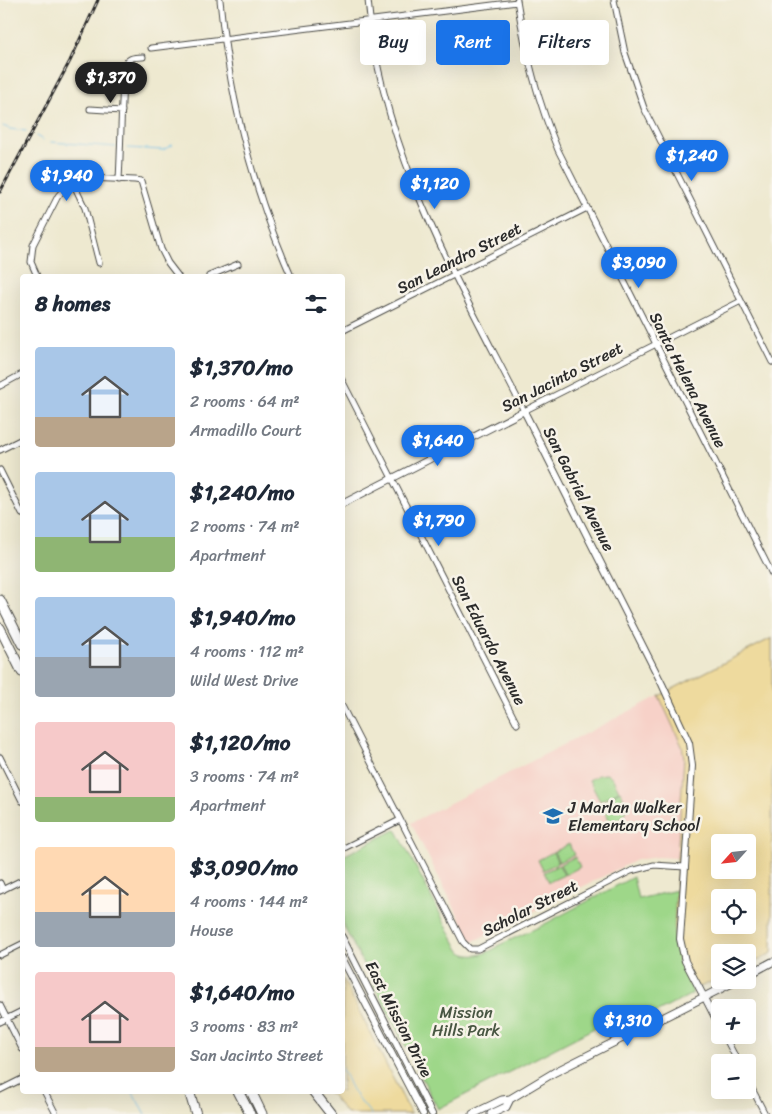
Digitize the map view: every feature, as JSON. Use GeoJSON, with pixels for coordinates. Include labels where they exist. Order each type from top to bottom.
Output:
{"type":"FeatureCollection","features":[{"type":"Feature","properties":{"kind":"highway"},"geometry":{"type":"LineString","coordinates":[[0,600],[20,640]]}},
{"type":"Feature","properties":{"kind":"highway"},"geometry":{"type":"LineString","coordinates":[[0,628],[20,668]]}},
{"type":"Feature","properties":{"kind":"highway"},"geometry":{"type":"LineString","coordinates":[[190,1094],[196,1114]]}},
{"type":"Feature","properties":{"kind":"highway"},"geometry":{"type":"LineString","coordinates":[[240,1094],[250,1114]]}},
{"type":"Feature","properties":{"kind":"highway"},"geometry":{"type":"LineString","coordinates":[[252,1094],[262,1114]]}},
{"type":"Feature","properties":{"kind":"highway"},"geometry":{"type":"LineString","coordinates":[[315,1094],[331,1114]]}},
{"type":"Feature","properties":{"kind":"main road"},"geometry":{"type":"LineString","coordinates":[[756,971],[772,962]]}},
{"type":"Feature","properties":{"kind":"main road"},"geometry":{"type":"LineString","coordinates":[[473,1114],[502,1100],[510,1099],[555,1072],[720,989]]}},
{"type":"Feature","properties":{"kind":"main road"},"geometry":{"type":"LineString","coordinates":[[492,1114],[506,1107],[510,1099]]}},
{"type":"Feature","properties":{"kind":"street"},"geometry":{"type":"LineString","coordinates":[[220,0],[224,39],[235,106],[253,174],[271,227],[290,274]]}},
{"type":"Feature","properties":{"kind":"street","name":"San Gabriel Avenue"},"geometry":{"type":"LineString","coordinates":[[368,0],[370,20]]}},
{"type":"Feature","properties":{"kind":"street"},"geometry":{"type":"LineString","coordinates":[[614,0],[625,53],[644,108],[772,362]]}},
{"type":"Feature","properties":{"kind":"street"},"geometry":{"type":"LineString","coordinates":[[377,20],[517,1]]}},
{"type":"Feature","properties":{"kind":"street","name":"Santa Helena Avenue"},"geometry":{"type":"LineString","coordinates":[[517,1],[525,47],[540,103],[558,150],[772,574]]}},
{"type":"Feature","properties":{"kind":"street"},"geometry":{"type":"LineString","coordinates":[[151,48],[360,22]]}},
{"type":"Feature","properties":{"kind":"street"},"geometry":{"type":"LineString","coordinates":[[119,180],[125,64],[132,58],[142,56]]}},
{"type":"Feature","properties":{"kind":"street","name":"San Gabriel Avenue"},"geometry":{"type":"LineString","coordinates":[[378,65],[382,88],[395,134],[423,210],[658,675],[689,743],[692,766],[680,919],[680,946],[685,961],[704,997]]}},
{"type":"Feature","properties":{"kind":"street"},"geometry":{"type":"LineString","coordinates":[[90,109],[122,111]]}},
{"type":"Feature","properties":{"kind":"street"},"geometry":{"type":"LineString","coordinates":[[36,274],[32,262],[33,245],[58,196],[73,183],[88,178],[141,181],[161,249],[176,274]]}},
{"type":"Feature","properties":{"kind":"street"},"geometry":{"type":"LineString","coordinates":[[73,183],[85,208],[99,263]]}},
{"type":"Feature","properties":{"kind":"street","name":"San Leandro Street"},"geometry":{"type":"LineString","coordinates":[[345,330],[587,208]]}},
{"type":"Feature","properties":{"kind":"street"},"geometry":{"type":"LineString","coordinates":[[214,274],[238,264]]}},
{"type":"Feature","properties":{"kind":"street","name":"San Jacinto Street"},"geometry":{"type":"LineString","coordinates":[[345,502],[741,301]]}},
{"type":"Feature","properties":{"kind":"street"},"geometry":{"type":"LineString","coordinates":[[0,386],[20,375]]}},
{"type":"Feature","properties":{"kind":"street","name":"San Eduardo Avenue"},"geometry":{"type":"LineString","coordinates":[[345,386],[517,724]]}},
{"type":"Feature","properties":{"kind":"street"},"geometry":{"type":"LineString","coordinates":[[0,450],[20,439]]}},
{"type":"Feature","properties":{"kind":"street"},"geometry":{"type":"LineString","coordinates":[[0,470],[20,504]]}},
{"type":"Feature","properties":{"kind":"street"},"geometry":{"type":"LineString","coordinates":[[345,712],[400,820],[345,848]]}},
{"type":"Feature","properties":{"kind":"street"},"geometry":{"type":"LineString","coordinates":[[0,758],[20,797]]}},
{"type":"Feature","properties":{"kind":"street","name":"Scholar Street"},"geometry":{"type":"LineString","coordinates":[[400,820],[463,942],[470,950],[478,949],[630,871],[654,865],[685,868]]}},
{"type":"Feature","properties":{"kind":"street"},"geometry":{"type":"LineString","coordinates":[[0,883],[2,891],[20,881]]}},
{"type":"Feature","properties":{"kind":"street","name":"East Mission Drive"},"geometry":{"type":"LineString","coordinates":[[345,943],[432,1114]]}},
{"type":"Feature","properties":{"kind":"street"},"geometry":{"type":"LineString","coordinates":[[0,955],[20,945]]}},
{"type":"Feature","properties":{"kind":"street","name":"East Mission Drive"},"geometry":{"type":"LineString","coordinates":[[345,964],[423,1114]]}},
{"type":"Feature","properties":{"kind":"street"},"geometry":{"type":"LineString","coordinates":[[704,997],[711,1011]]}},
{"type":"Feature","properties":{"kind":"street"},"geometry":{"type":"LineString","coordinates":[[0,1005],[20,1046]]}},
{"type":"Feature","properties":{"kind":"street"},"geometry":{"type":"LineString","coordinates":[[0,1022],[20,1012]]}},
{"type":"Feature","properties":{"kind":"street"},"geometry":{"type":"LineString","coordinates":[[0,1090],[20,1080]]}},
{"type":"Feature","properties":{"kind":"street"},"geometry":{"type":"LineString","coordinates":[[46,1094],[56,1114]]}},
{"type":"Feature","properties":{"kind":"street"},"geometry":{"type":"LineString","coordinates":[[756,1098],[764,1114]]}},
{"type":"Feature","properties":{"kind":"shaded area","name":"J Marlan Walker Elementary School"},"geometry":{"type":"Polygon","coordinates":[[[659,696],[682,746],[684,758],[677,858],[657,857],[636,860],[472,942],[411,823],[659,696]]]}},
{"type":"Feature","properties":{"kind":"green space"},"geometry":{"type":"Polygon","coordinates":[[[606,774],[612,777],[619,791],[600,801],[589,780],[598,775],[606,774]]]}},
{"type":"Feature","properties":{"kind":"green space"},"geometry":{"type":"Polygon","coordinates":[[[620,791],[626,807],[624,815],[611,824],[602,804],[620,791]]]}},
{"type":"Feature","properties":{"kind":"green space","name":"Mission Hills Park"},"geometry":{"type":"Polygon","coordinates":[[[395,830],[397,831],[459,950],[468,955],[482,954],[496,948],[633,877],[638,899],[677,890],[676,946],[678,958],[691,985],[692,994],[610,1037],[602,1024],[438,1109],[345,929],[345,855],[395,830]]]}},
{"type":"Feature","properties":{"kind":"green space"},"geometry":{"type":"Polygon","coordinates":[[[569,844],[574,855],[559,862],[554,852],[569,844]]]}},
{"type":"Feature","properties":{"kind":"green space"},"geometry":{"type":"Polygon","coordinates":[[[553,852],[558,863],[543,870],[538,860],[553,852]]]}},
{"type":"Feature","properties":{"kind":"green space"},"geometry":{"type":"Polygon","coordinates":[[[575,857],[580,867],[565,875],[560,864],[575,857]]]}},
{"type":"Feature","properties":{"kind":"green space"},"geometry":{"type":"Polygon","coordinates":[[[559,865],[564,875],[549,882],[544,872],[559,865]]]}},
{"type":"Feature","properties":{"kind":"sand"},"geometry":{"type":"Polygon","coordinates":[[[772,638],[772,953],[756,961],[756,944],[711,944],[711,982],[700,987],[689,985],[677,956],[674,938],[684,758],[682,746],[659,696],[772,638]]]}},
{"type":"Feature","properties":{"kind":"sand"},"geometry":{"type":"Polygon","coordinates":[[[345,983],[411,1114],[347,1114],[330,1094],[345,1094],[345,983]]]}},
{"type":"Feature","properties":{"kind":"waterway"},"geometry":{"type":"LineString","coordinates":[[3,126],[26,131]]}},
{"type":"Feature","properties":{"kind":"waterway"},"geometry":{"type":"LineString","coordinates":[[36,136],[43,140]]}},
{"type":"Feature","properties":{"kind":"waterway"},"geometry":{"type":"LineString","coordinates":[[51,142],[116,147]]}},
{"type":"Feature","properties":{"kind":"waterway"},"geometry":{"type":"LineString","coordinates":[[127,148],[163,150],[172,145]]}},
{"type":"Feature","properties":{"kind":"waterway"},"geometry":{"type":"LineString","coordinates":[[345,1075],[353,1092],[371,1114]]}},
{"type":"Feature","properties":{"kind":"waterway"},"geometry":{"type":"LineString","coordinates":[[134,1094],[145,1114]]}},
{"type":"Feature","properties":{"kind":"railway"},"geometry":{"type":"LineString","coordinates":[[0,192],[70,61],[98,0]]}},
{"type":"Feature","properties":{"kind":"place","name":"J Marlan Walker Elementary School"},"geometry":{"type":"Point","coordinates":[553,816]}}]}
